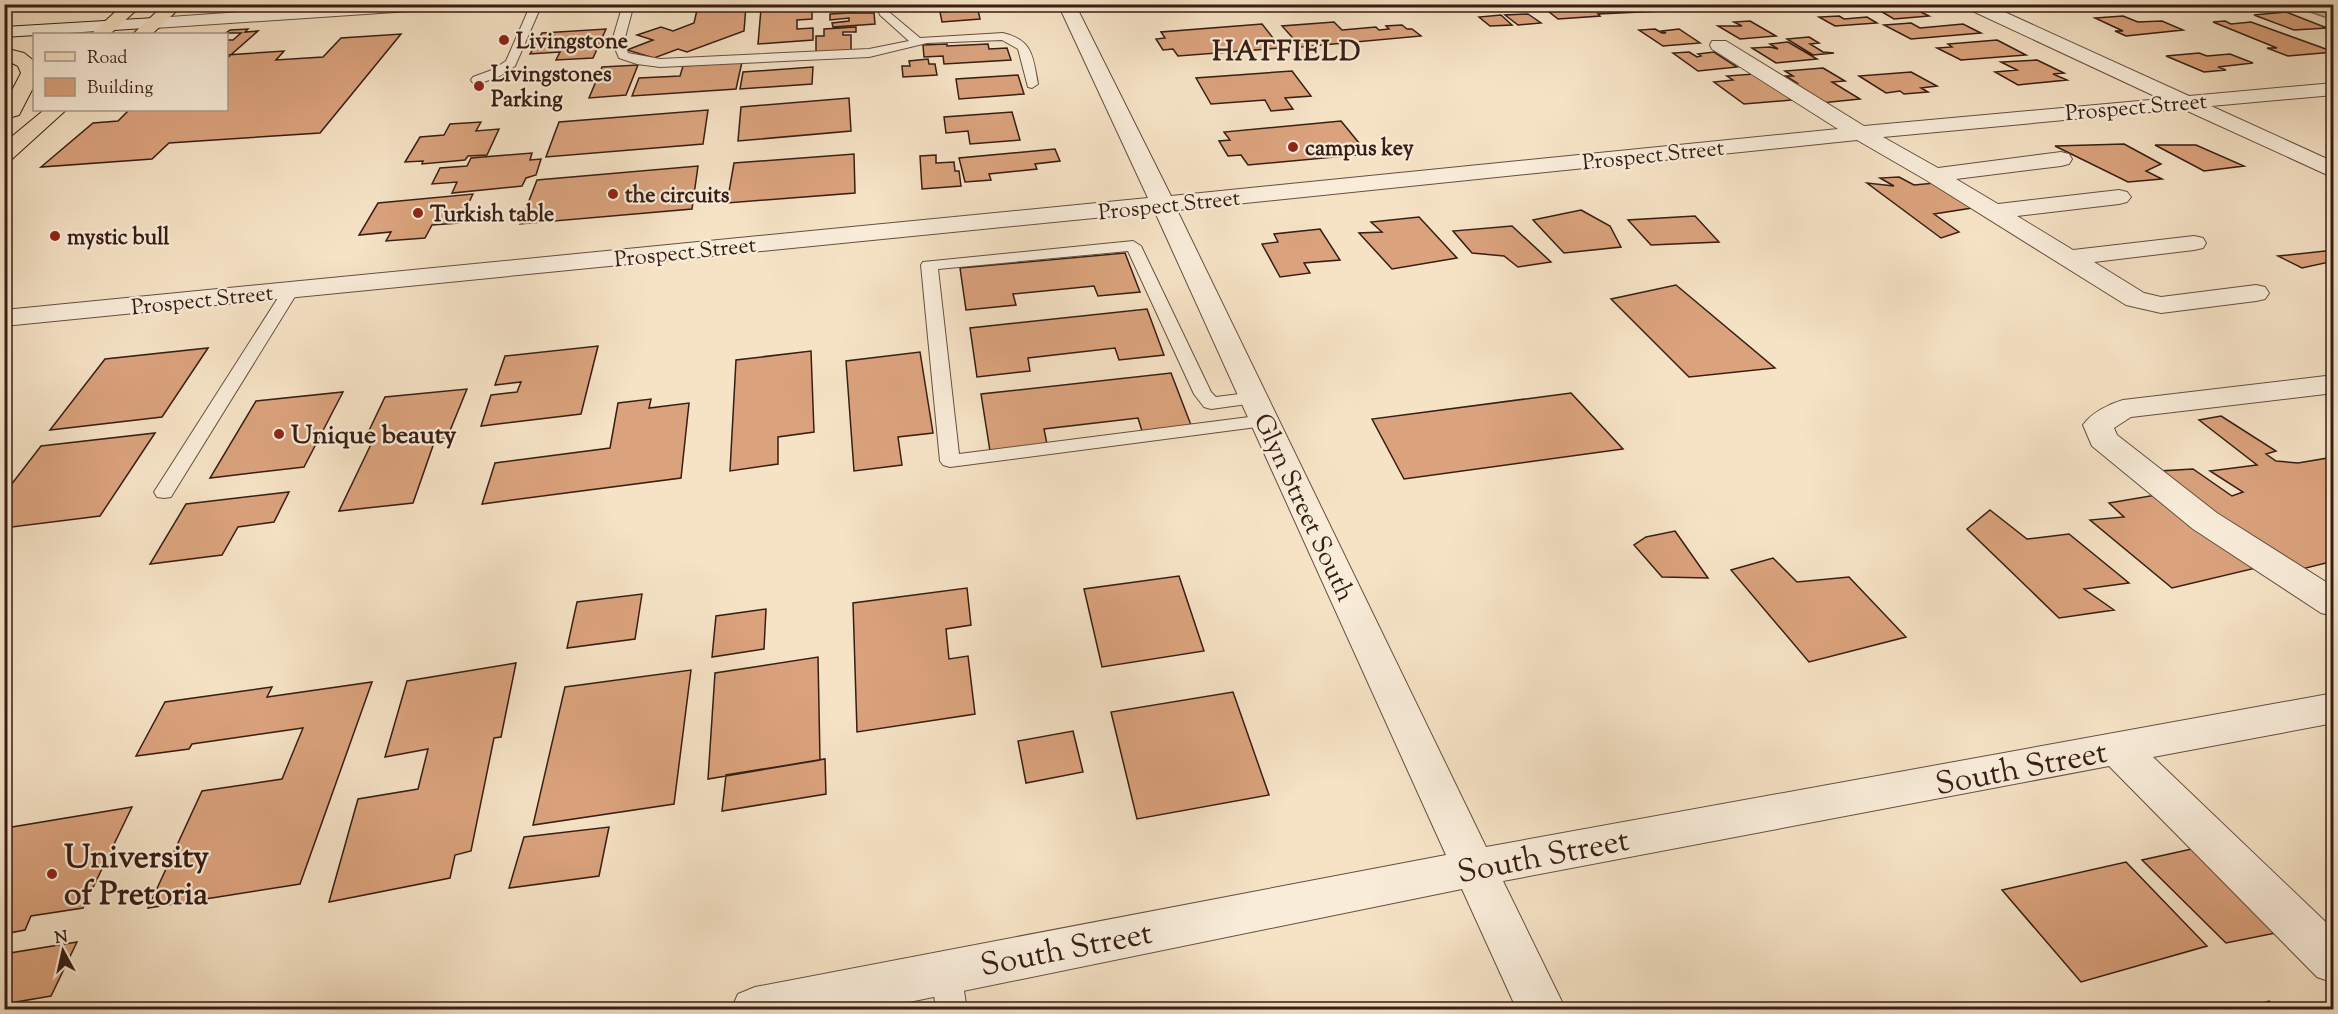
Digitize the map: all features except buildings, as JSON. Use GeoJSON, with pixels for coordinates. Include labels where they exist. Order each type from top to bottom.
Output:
{"type":"FeatureCollection","features":[{"type":"Feature","properties":{"kind":"main road"},"geometry":{"type":"LineString","coordinates":[[106,30],[135,4]]}},
{"type":"Feature","properties":{"kind":"main road"},"geometry":{"type":"LineString","coordinates":[[149,28],[176,4]]}},
{"type":"Feature","properties":{"kind":"main road"},"geometry":{"type":"LineString","coordinates":[[4,53],[20,58],[30,68],[31,74],[8,114]]}},
{"type":"Feature","properties":{"kind":"main road"},"geometry":{"type":"LineString","coordinates":[[8,114],[33,92]]}},
{"type":"Feature","properties":{"kind":"main road"},"geometry":{"type":"LineString","coordinates":[[4,154],[55,111]]}},
{"type":"Feature","properties":{"kind":"street"},"geometry":{"type":"LineString","coordinates":[[4,32],[149,28],[348,7],[440,4]]}},
{"type":"Feature","properties":{"kind":"street","name":"Glyn Street South"},"geometry":{"type":"LineString","coordinates":[[1066,4],[1164,204],[1542,1010]]}},
{"type":"Feature","properties":{"kind":"street"},"geometry":{"type":"LineString","coordinates":[[1972,4],[2334,171]]}},
{"type":"Feature","properties":{"kind":"street"},"geometry":{"type":"LineString","coordinates":[[1719,45],[1859,133],[1934,174],[2134,299],[2161,304],[2256,293]]}},
{"type":"Feature","properties":{"kind":"street","name":"Prospect Street"},"geometry":{"type":"LineString","coordinates":[[4,318],[2182,101],[2334,89]]}},
{"type":"Feature","properties":{"kind":"street"},"geometry":{"type":"LineString","coordinates":[[1934,174],[2061,159]]}},
{"type":"Feature","properties":{"kind":"street"},"geometry":{"type":"LineString","coordinates":[[1993,212],[2119,198]]}},
{"type":"Feature","properties":{"kind":"street"},"geometry":{"type":"LineString","coordinates":[[2068,258],[2194,243]]}},
{"type":"Feature","properties":{"kind":"street"},"geometry":{"type":"LineString","coordinates":[[2334,384],[2122,409],[2098,425],[2103,439],[2205,520],[2334,604]]}},
{"type":"Feature","properties":{"kind":"street","name":"South Street"},"geometry":{"type":"LineString","coordinates":[[755,1010],[949,991],[1474,868],[2334,708]]}},
{"type":"Feature","properties":{"kind":"street"},"geometry":{"type":"LineString","coordinates":[[2118,749],[2334,962]]}},
{"type":"Feature","properties":{"kind":"lane"},"geometry":{"type":"LineString","coordinates":[[477,80],[496,73],[511,63],[537,4]]}},
{"type":"Feature","properties":{"kind":"lane"},"geometry":{"type":"LineString","coordinates":[[629,4],[618,41],[623,55],[637,60],[660,63],[869,53],[917,42],[1003,36],[1016,39],[1024,45],[1032,84]]}},
{"type":"Feature","properties":{"kind":"lane"},"geometry":{"type":"LineString","coordinates":[[881,4],[884,13],[917,42]]}},
{"type":"Feature","properties":{"kind":"lane"},"geometry":{"type":"LineString","coordinates":[[1133,246],[1203,394],[1211,403],[1260,410],[950,461],[929,265],[1133,246]]}},
{"type":"Feature","properties":{"kind":"lane"},"geometry":{"type":"LineString","coordinates":[[164,492],[291,290]]}},
{"type":"Feature","properties":{"kind":"green space"},"geometry":{"type":"Polygon","coordinates":[[[2290,5],[2333,5],[2333,20],[2290,5]]]}},
{"type":"Feature","properties":{"kind":"place","name":"Livingstone"},"geometry":{"type":"Point","coordinates":[504,40]}},
{"type":"Feature","properties":{"kind":"place","name":"Livingstones Parking"},"geometry":{"type":"Point","coordinates":[479,86]}},
{"type":"Feature","properties":{"kind":"place","name":"campus key"},"geometry":{"type":"Point","coordinates":[1293,147]}},
{"type":"Feature","properties":{"kind":"place","name":"the circuits"},"geometry":{"type":"Point","coordinates":[613,194]}},
{"type":"Feature","properties":{"kind":"place","name":"Turkish table"},"geometry":{"type":"Point","coordinates":[418,213]}},
{"type":"Feature","properties":{"kind":"place","name":"mystic bull"},"geometry":{"type":"Point","coordinates":[55,236]}},
{"type":"Feature","properties":{"kind":"place","name":"Unique beauty"},"geometry":{"type":"Point","coordinates":[279,434]}},
{"type":"Feature","properties":{"kind":"place","name":"University of Pretoria"},"geometry":{"type":"Point","coordinates":[52,874]}},
{"type":"Feature","properties":{"kind":"district","name":"HATFIELD"},"geometry":{"type":"Point","coordinates":[1287,51]}}]}
